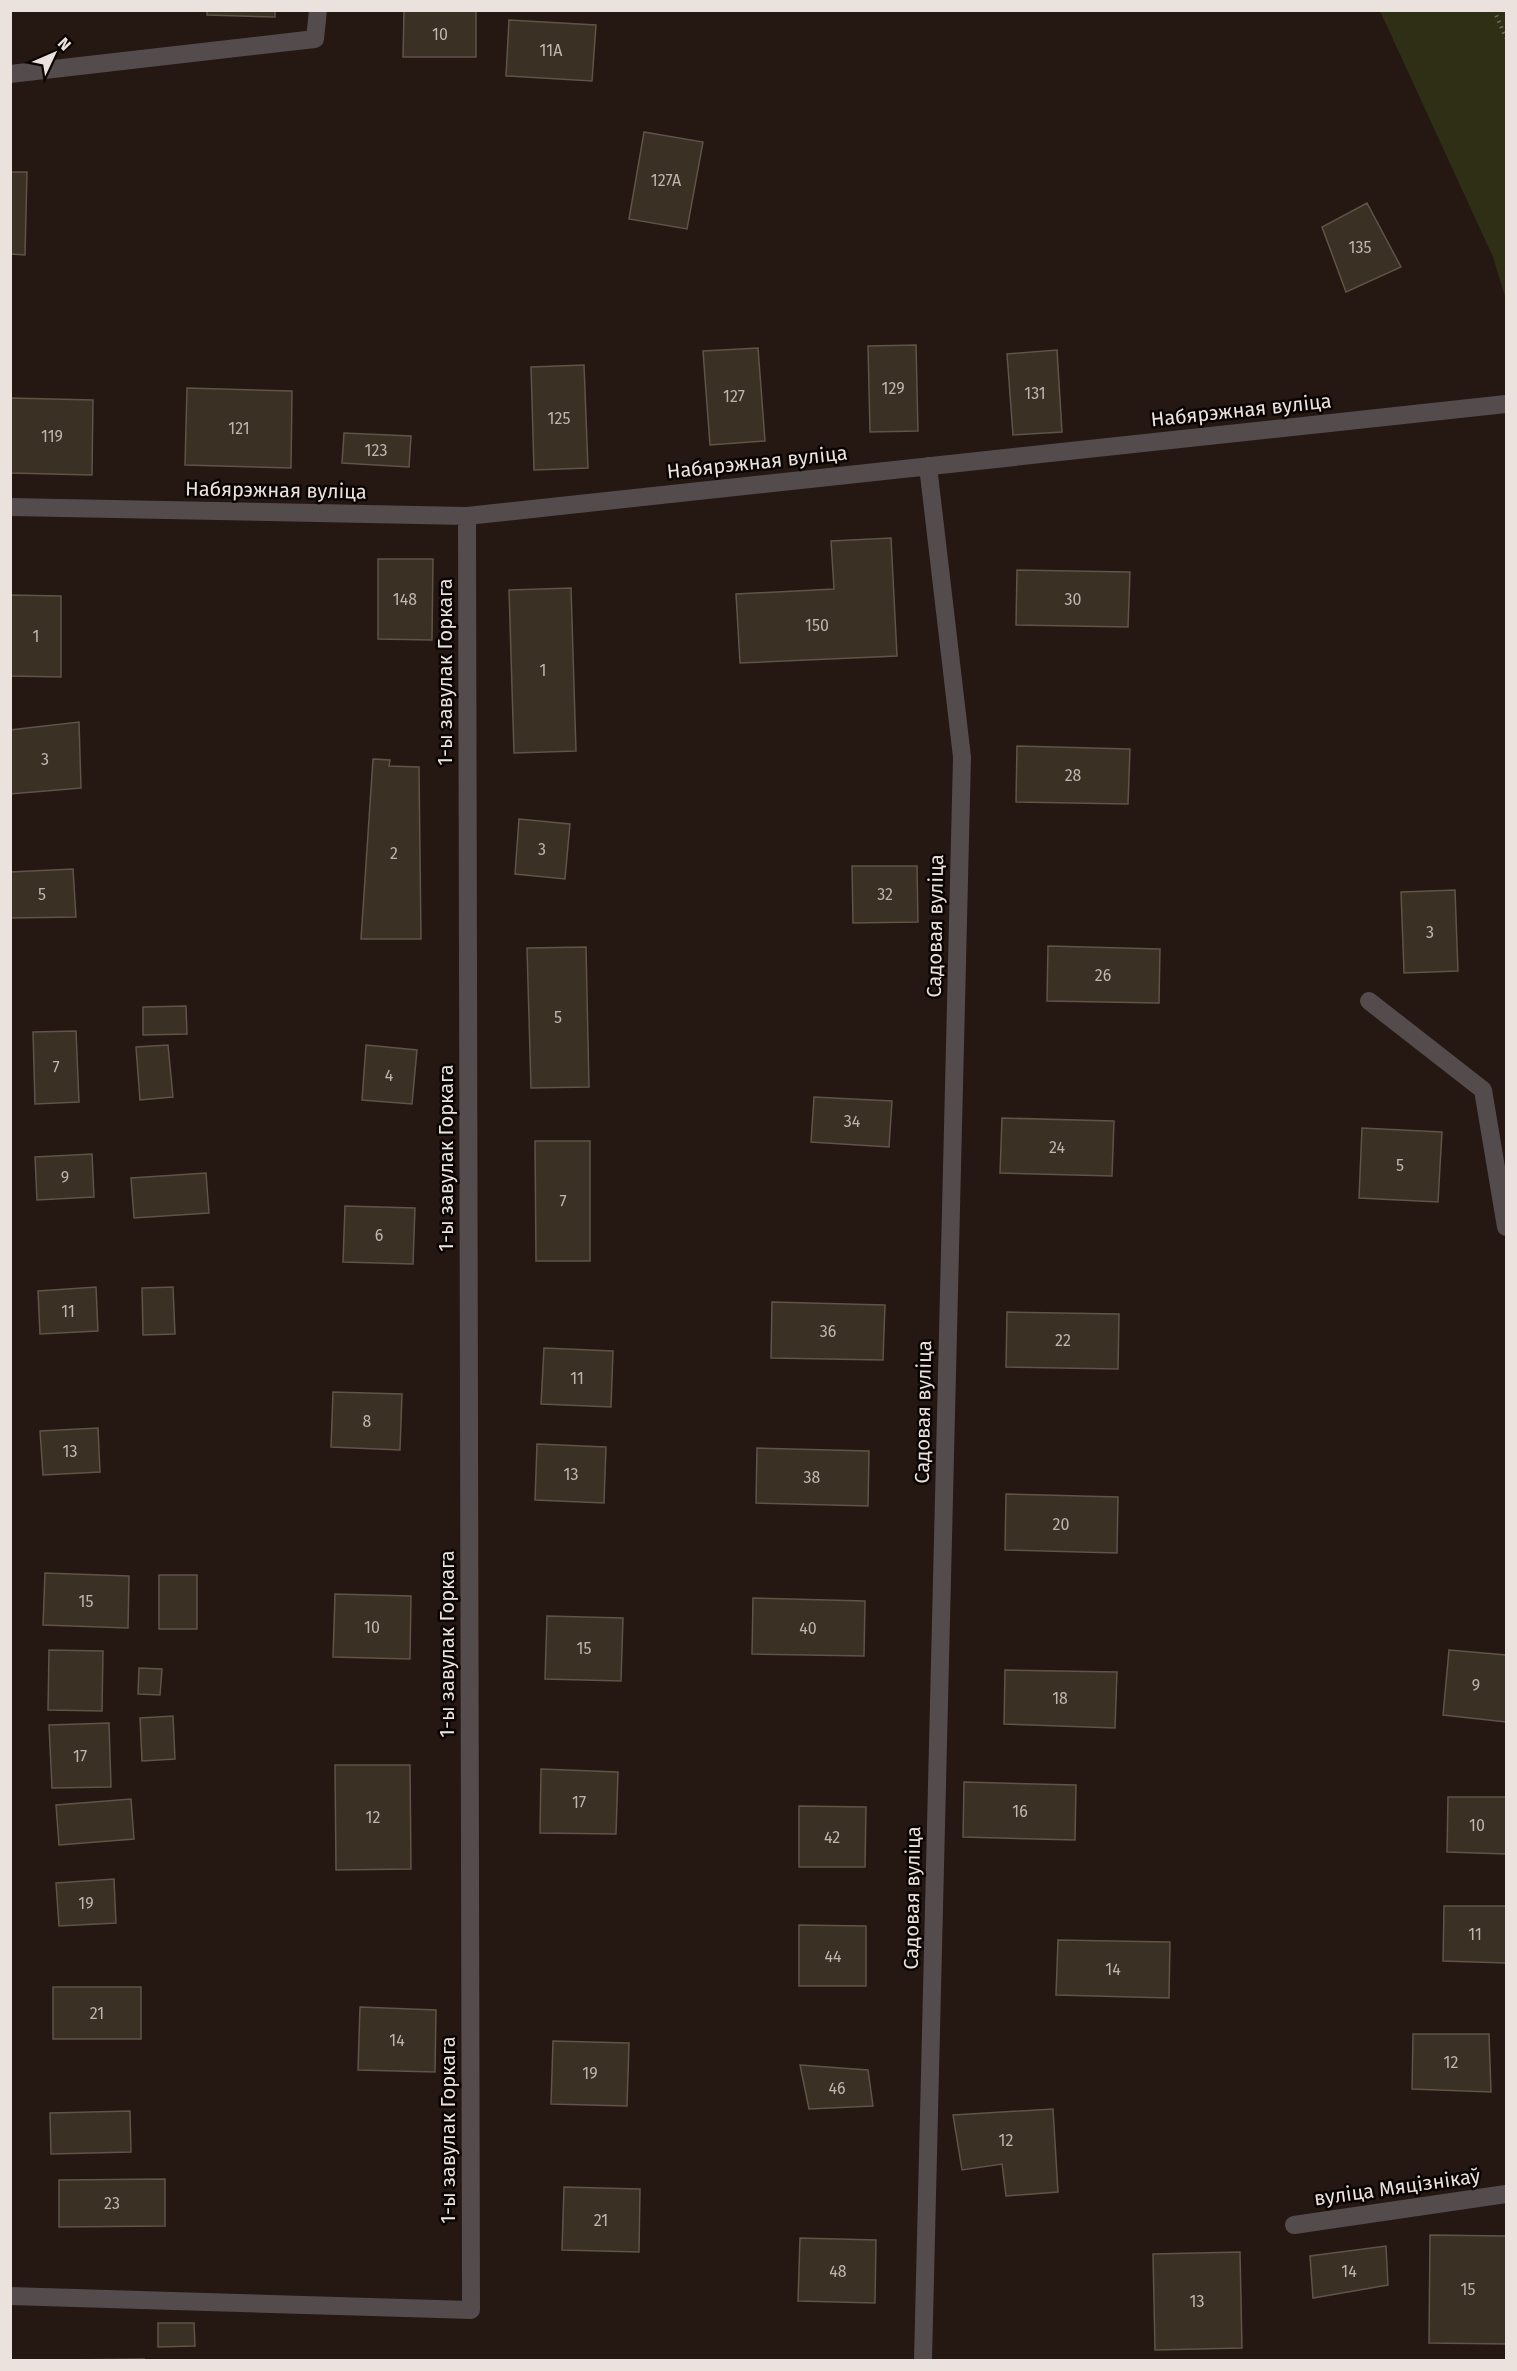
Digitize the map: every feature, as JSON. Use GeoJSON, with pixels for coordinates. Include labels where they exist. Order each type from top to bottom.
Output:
{"type":"FeatureCollection","features":[{"type":"Feature","properties":{"kind":"street"},"geometry":{"type":"LineString","coordinates":[[10,74],[315,39],[318,10]]}},
{"type":"Feature","properties":{"kind":"street","name":"Набярэжная вуліца"},"geometry":{"type":"LineString","coordinates":[[10,507],[467,516],[1506,404]]}},
{"type":"Feature","properties":{"kind":"street","name":"Садовая вуліца"},"geometry":{"type":"LineString","coordinates":[[923,2361],[962,757],[928,466]]}},
{"type":"Feature","properties":{"kind":"street","name":"1-ы завулак Горкага"},"geometry":{"type":"LineString","coordinates":[[10,2296],[471,2310],[467,516]]}},
{"type":"Feature","properties":{"kind":"street"},"geometry":{"type":"LineString","coordinates":[[1369,1001],[1483,1090],[1506,1227]]}},
{"type":"Feature","properties":{"kind":"street","name":"вуліца Мяцізнікаў"},"geometry":{"type":"LineString","coordinates":[[1294,2224],[1506,2194]]}},
{"type":"Feature","properties":{"kind":"path"},"geometry":{"type":"LineString","coordinates":[[1494,10],[1506,38]]}},
{"type":"Feature","properties":{"kind":"green space"},"geometry":{"type":"Polygon","coordinates":[[[1378,11],[1506,11],[1506,300],[1493,257],[1381,13],[1378,11]]]}},
{"type":"Feature","properties":{"kind":"building"},"geometry":{"type":"Polygon","coordinates":[[[207,10],[275,10],[275,17],[207,15],[207,10]]]}},
{"type":"Feature","properties":{"kind":"building"},"geometry":{"type":"Polygon","coordinates":[[[404,10],[476,10],[476,57],[403,57],[404,10]]]}},
{"type":"Feature","properties":{"kind":"building"},"geometry":{"type":"Polygon","coordinates":[[[509,20],[596,25],[592,81],[506,76],[509,20]]]}},
{"type":"Feature","properties":{"kind":"building"},"geometry":{"type":"Polygon","coordinates":[[[644,132],[703,142],[687,229],[629,219],[644,132]]]}},
{"type":"Feature","properties":{"kind":"building"},"geometry":{"type":"Polygon","coordinates":[[[10,172],[27,172],[25,255],[10,254],[10,172]]]}},
{"type":"Feature","properties":{"kind":"building"},"geometry":{"type":"Polygon","coordinates":[[[1367,203],[1401,267],[1346,292],[1322,227],[1367,203]]]}},
{"type":"Feature","properties":{"kind":"building"},"geometry":{"type":"Polygon","coordinates":[[[916,345],[918,431],[870,432],[868,346],[916,345]]]}},
{"type":"Feature","properties":{"kind":"building"},"geometry":{"type":"Polygon","coordinates":[[[758,348],[765,441],[710,445],[703,351],[758,348]]]}},
{"type":"Feature","properties":{"kind":"building"},"geometry":{"type":"Polygon","coordinates":[[[1057,350],[1062,432],[1013,435],[1007,354],[1057,350]]]}},
{"type":"Feature","properties":{"kind":"building"},"geometry":{"type":"Polygon","coordinates":[[[584,365],[588,468],[534,470],[531,367],[584,365]]]}},
{"type":"Feature","properties":{"kind":"building"},"geometry":{"type":"Polygon","coordinates":[[[187,388],[292,391],[291,468],[185,465],[187,388]]]}},
{"type":"Feature","properties":{"kind":"building"},"geometry":{"type":"Polygon","coordinates":[[[10,398],[93,400],[92,475],[10,473],[10,398]]]}},
{"type":"Feature","properties":{"kind":"building"},"geometry":{"type":"Polygon","coordinates":[[[344,433],[411,436],[409,467],[342,463],[344,433]]]}},
{"type":"Feature","properties":{"kind":"building"},"geometry":{"type":"Polygon","coordinates":[[[891,538],[897,656],[740,663],[736,594],[834,589],[831,541],[891,538]]]}},
{"type":"Feature","properties":{"kind":"building"},"geometry":{"type":"Polygon","coordinates":[[[378,559],[433,559],[432,640],[378,639],[378,559]]]}},
{"type":"Feature","properties":{"kind":"building"},"geometry":{"type":"Polygon","coordinates":[[[1017,570],[1130,572],[1128,627],[1016,625],[1017,570]]]}},
{"type":"Feature","properties":{"kind":"building"},"geometry":{"type":"Polygon","coordinates":[[[571,588],[576,751],[514,753],[509,590],[571,588]]]}},
{"type":"Feature","properties":{"kind":"building"},"geometry":{"type":"Polygon","coordinates":[[[10,595],[61,596],[61,677],[10,676],[10,595]]]}},
{"type":"Feature","properties":{"kind":"building"},"geometry":{"type":"Polygon","coordinates":[[[79,722],[81,788],[10,794],[10,730],[79,722]]]}},
{"type":"Feature","properties":{"kind":"building"},"geometry":{"type":"Polygon","coordinates":[[[1017,746],[1130,749],[1128,804],[1016,802],[1017,746]]]}},
{"type":"Feature","properties":{"kind":"building"},"geometry":{"type":"Polygon","coordinates":[[[373,759],[390,760],[389,766],[419,767],[421,939],[361,939],[373,759]]]}},
{"type":"Feature","properties":{"kind":"building"},"geometry":{"type":"Polygon","coordinates":[[[519,819],[570,824],[565,879],[515,874],[519,819]]]}},
{"type":"Feature","properties":{"kind":"building"},"geometry":{"type":"Polygon","coordinates":[[[852,866],[917,866],[918,922],[853,923],[852,866]]]}},
{"type":"Feature","properties":{"kind":"building"},"geometry":{"type":"Polygon","coordinates":[[[73,869],[76,917],[10,918],[10,872],[73,869]]]}},
{"type":"Feature","properties":{"kind":"building"},"geometry":{"type":"Polygon","coordinates":[[[1455,890],[1458,971],[1404,973],[1401,892],[1455,890]]]}},
{"type":"Feature","properties":{"kind":"building"},"geometry":{"type":"Polygon","coordinates":[[[1048,946],[1160,949],[1159,1003],[1047,1001],[1048,946]]]}},
{"type":"Feature","properties":{"kind":"building"},"geometry":{"type":"Polygon","coordinates":[[[586,947],[589,1087],[531,1088],[527,948],[586,947]]]}},
{"type":"Feature","properties":{"kind":"building"},"geometry":{"type":"Polygon","coordinates":[[[186,1006],[187,1034],[143,1035],[143,1007],[186,1006]]]}},
{"type":"Feature","properties":{"kind":"building"},"geometry":{"type":"Polygon","coordinates":[[[76,1031],[79,1102],[35,1104],[33,1032],[76,1031]]]}},
{"type":"Feature","properties":{"kind":"building"},"geometry":{"type":"Polygon","coordinates":[[[168,1045],[173,1097],[140,1100],[136,1047],[168,1045]]]}},
{"type":"Feature","properties":{"kind":"building"},"geometry":{"type":"Polygon","coordinates":[[[366,1045],[417,1050],[412,1104],[362,1100],[366,1045]]]}},
{"type":"Feature","properties":{"kind":"building"},"geometry":{"type":"Polygon","coordinates":[[[814,1097],[892,1101],[889,1147],[811,1142],[814,1097]]]}},
{"type":"Feature","properties":{"kind":"building"},"geometry":{"type":"Polygon","coordinates":[[[1002,1118],[1114,1121],[1112,1176],[1000,1173],[1002,1118]]]}},
{"type":"Feature","properties":{"kind":"building"},"geometry":{"type":"Polygon","coordinates":[[[1362,1128],[1442,1132],[1438,1202],[1359,1198],[1362,1128]]]}},
{"type":"Feature","properties":{"kind":"building"},"geometry":{"type":"Polygon","coordinates":[[[535,1141],[590,1141],[590,1261],[536,1261],[535,1141]]]}},
{"type":"Feature","properties":{"kind":"building"},"geometry":{"type":"Polygon","coordinates":[[[92,1154],[94,1197],[37,1200],[35,1157],[92,1154]]]}},
{"type":"Feature","properties":{"kind":"building"},"geometry":{"type":"Polygon","coordinates":[[[206,1173],[209,1213],[134,1218],[131,1178],[206,1173]]]}},
{"type":"Feature","properties":{"kind":"building"},"geometry":{"type":"Polygon","coordinates":[[[345,1206],[415,1208],[413,1264],[343,1262],[345,1206]]]}},
{"type":"Feature","properties":{"kind":"building"},"geometry":{"type":"Polygon","coordinates":[[[96,1287],[98,1331],[40,1334],[38,1291],[96,1287]]]}},
{"type":"Feature","properties":{"kind":"building"},"geometry":{"type":"Polygon","coordinates":[[[173,1287],[175,1334],[143,1335],[142,1288],[173,1287]]]}},
{"type":"Feature","properties":{"kind":"building"},"geometry":{"type":"Polygon","coordinates":[[[772,1302],[885,1305],[883,1360],[771,1358],[772,1302]]]}},
{"type":"Feature","properties":{"kind":"building"},"geometry":{"type":"Polygon","coordinates":[[[1007,1312],[1119,1314],[1118,1369],[1006,1367],[1007,1312]]]}},
{"type":"Feature","properties":{"kind":"building"},"geometry":{"type":"Polygon","coordinates":[[[544,1348],[613,1351],[611,1407],[541,1404],[544,1348]]]}},
{"type":"Feature","properties":{"kind":"building"},"geometry":{"type":"Polygon","coordinates":[[[333,1392],[402,1394],[400,1450],[331,1447],[333,1392]]]}},
{"type":"Feature","properties":{"kind":"building"},"geometry":{"type":"Polygon","coordinates":[[[98,1428],[100,1472],[43,1475],[40,1431],[98,1428]]]}},
{"type":"Feature","properties":{"kind":"building"},"geometry":{"type":"Polygon","coordinates":[[[537,1444],[606,1447],[604,1503],[535,1500],[537,1444]]]}},
{"type":"Feature","properties":{"kind":"building"},"geometry":{"type":"Polygon","coordinates":[[[757,1448],[869,1451],[868,1506],[756,1503],[757,1448]]]}},
{"type":"Feature","properties":{"kind":"building"},"geometry":{"type":"Polygon","coordinates":[[[1006,1494],[1118,1497],[1117,1553],[1005,1550],[1006,1494]]]}},
{"type":"Feature","properties":{"kind":"building"},"geometry":{"type":"Polygon","coordinates":[[[45,1573],[129,1576],[128,1628],[43,1625],[45,1573]]]}},
{"type":"Feature","properties":{"kind":"building"},"geometry":{"type":"Polygon","coordinates":[[[159,1575],[197,1575],[197,1629],[159,1629],[159,1575]]]}},
{"type":"Feature","properties":{"kind":"building"},"geometry":{"type":"Polygon","coordinates":[[[335,1594],[411,1596],[410,1659],[333,1657],[335,1594]]]}},
{"type":"Feature","properties":{"kind":"building"},"geometry":{"type":"Polygon","coordinates":[[[753,1598],[865,1601],[864,1656],[752,1654],[753,1598]]]}},
{"type":"Feature","properties":{"kind":"building"},"geometry":{"type":"Polygon","coordinates":[[[547,1616],[623,1618],[621,1681],[545,1679],[547,1616]]]}},
{"type":"Feature","properties":{"kind":"building"},"geometry":{"type":"Polygon","coordinates":[[[49,1650],[103,1651],[102,1711],[48,1710],[49,1650]]]}},
{"type":"Feature","properties":{"kind":"building"},"geometry":{"type":"Polygon","coordinates":[[[1449,1650],[1506,1655],[1506,1722],[1443,1715],[1449,1650]]]}},
{"type":"Feature","properties":{"kind":"building"},"geometry":{"type":"Polygon","coordinates":[[[139,1668],[162,1669],[160,1695],[138,1694],[139,1668]]]}},
{"type":"Feature","properties":{"kind":"building"},"geometry":{"type":"Polygon","coordinates":[[[1005,1670],[1117,1672],[1115,1728],[1004,1724],[1005,1670]]]}},
{"type":"Feature","properties":{"kind":"building"},"geometry":{"type":"Polygon","coordinates":[[[173,1716],[175,1759],[142,1761],[140,1718],[173,1716]]]}},
{"type":"Feature","properties":{"kind":"building"},"geometry":{"type":"Polygon","coordinates":[[[109,1723],[111,1787],[52,1788],[49,1725],[109,1723]]]}},
{"type":"Feature","properties":{"kind":"building"},"geometry":{"type":"Polygon","coordinates":[[[335,1765],[410,1765],[411,1869],[336,1870],[335,1765]]]}},
{"type":"Feature","properties":{"kind":"building"},"geometry":{"type":"Polygon","coordinates":[[[541,1769],[618,1772],[616,1834],[540,1833],[541,1769]]]}},
{"type":"Feature","properties":{"kind":"building"},"geometry":{"type":"Polygon","coordinates":[[[964,1782],[1076,1785],[1075,1840],[963,1837],[964,1782]]]}},
{"type":"Feature","properties":{"kind":"building"},"geometry":{"type":"Polygon","coordinates":[[[1448,1797],[1506,1797],[1506,1854],[1447,1852],[1448,1797]]]}},
{"type":"Feature","properties":{"kind":"building"},"geometry":{"type":"Polygon","coordinates":[[[131,1799],[134,1839],[59,1845],[56,1805],[131,1799]]]}},
{"type":"Feature","properties":{"kind":"building"},"geometry":{"type":"Polygon","coordinates":[[[799,1806],[866,1807],[865,1867],[799,1867],[799,1806]]]}},
{"type":"Feature","properties":{"kind":"building"},"geometry":{"type":"Polygon","coordinates":[[[114,1879],[116,1923],[59,1926],[56,1883],[114,1879]]]}},
{"type":"Feature","properties":{"kind":"building"},"geometry":{"type":"Polygon","coordinates":[[[1444,1906],[1506,1906],[1506,1963],[1443,1961],[1444,1906]]]}},
{"type":"Feature","properties":{"kind":"building"},"geometry":{"type":"Polygon","coordinates":[[[799,1925],[866,1926],[866,1986],[799,1986],[799,1925]]]}},
{"type":"Feature","properties":{"kind":"building"},"geometry":{"type":"Polygon","coordinates":[[[1058,1940],[1170,1942],[1169,1998],[1056,1995],[1058,1940]]]}},
{"type":"Feature","properties":{"kind":"building"},"geometry":{"type":"Polygon","coordinates":[[[53,1987],[141,1987],[141,2039],[53,2039],[53,1987]]]}},
{"type":"Feature","properties":{"kind":"building"},"geometry":{"type":"Polygon","coordinates":[[[360,2007],[436,2010],[435,2072],[358,2070],[360,2007]]]}},
{"type":"Feature","properties":{"kind":"building"},"geometry":{"type":"Polygon","coordinates":[[[1413,2034],[1489,2034],[1491,2092],[1412,2089],[1413,2034]]]}},
{"type":"Feature","properties":{"kind":"building"},"geometry":{"type":"Polygon","coordinates":[[[553,2041],[629,2043],[627,2106],[551,2104],[553,2041]]]}},
{"type":"Feature","properties":{"kind":"building"},"geometry":{"type":"Polygon","coordinates":[[[800,2065],[868,2070],[873,2106],[809,2109],[800,2065]]]}},
{"type":"Feature","properties":{"kind":"building"},"geometry":{"type":"Polygon","coordinates":[[[1053,2109],[1058,2192],[1006,2196],[1002,2164],[962,2170],[953,2115],[1053,2109]]]}},
{"type":"Feature","properties":{"kind":"building"},"geometry":{"type":"Polygon","coordinates":[[[130,2111],[131,2152],[51,2154],[50,2113],[130,2111]]]}},
{"type":"Feature","properties":{"kind":"building"},"geometry":{"type":"Polygon","coordinates":[[[165,2179],[165,2226],[59,2227],[59,2180],[165,2179]]]}},
{"type":"Feature","properties":{"kind":"building"},"geometry":{"type":"Polygon","coordinates":[[[564,2187],[640,2189],[639,2252],[562,2250],[564,2187]]]}},
{"type":"Feature","properties":{"kind":"building"},"geometry":{"type":"Polygon","coordinates":[[[1430,2235],[1506,2236],[1506,2344],[1429,2343],[1430,2235]]]}},
{"type":"Feature","properties":{"kind":"building"},"geometry":{"type":"Polygon","coordinates":[[[800,2238],[876,2240],[875,2303],[798,2301],[800,2238]]]}},
{"type":"Feature","properties":{"kind":"building"},"geometry":{"type":"Polygon","coordinates":[[[1386,2246],[1388,2285],[1313,2298],[1310,2256],[1386,2246]]]}},
{"type":"Feature","properties":{"kind":"building"},"geometry":{"type":"Polygon","coordinates":[[[1240,2252],[1242,2348],[1155,2350],[1153,2254],[1240,2252]]]}},
{"type":"Feature","properties":{"kind":"building"},"geometry":{"type":"Polygon","coordinates":[[[158,2323],[194,2323],[195,2346],[158,2347],[158,2323]]]}},
{"type":"Feature","properties":{"kind":"building"},"geometry":{"type":"Polygon","coordinates":[[[144,2359],[144,2360],[64,2360],[144,2359]]]}}]}
